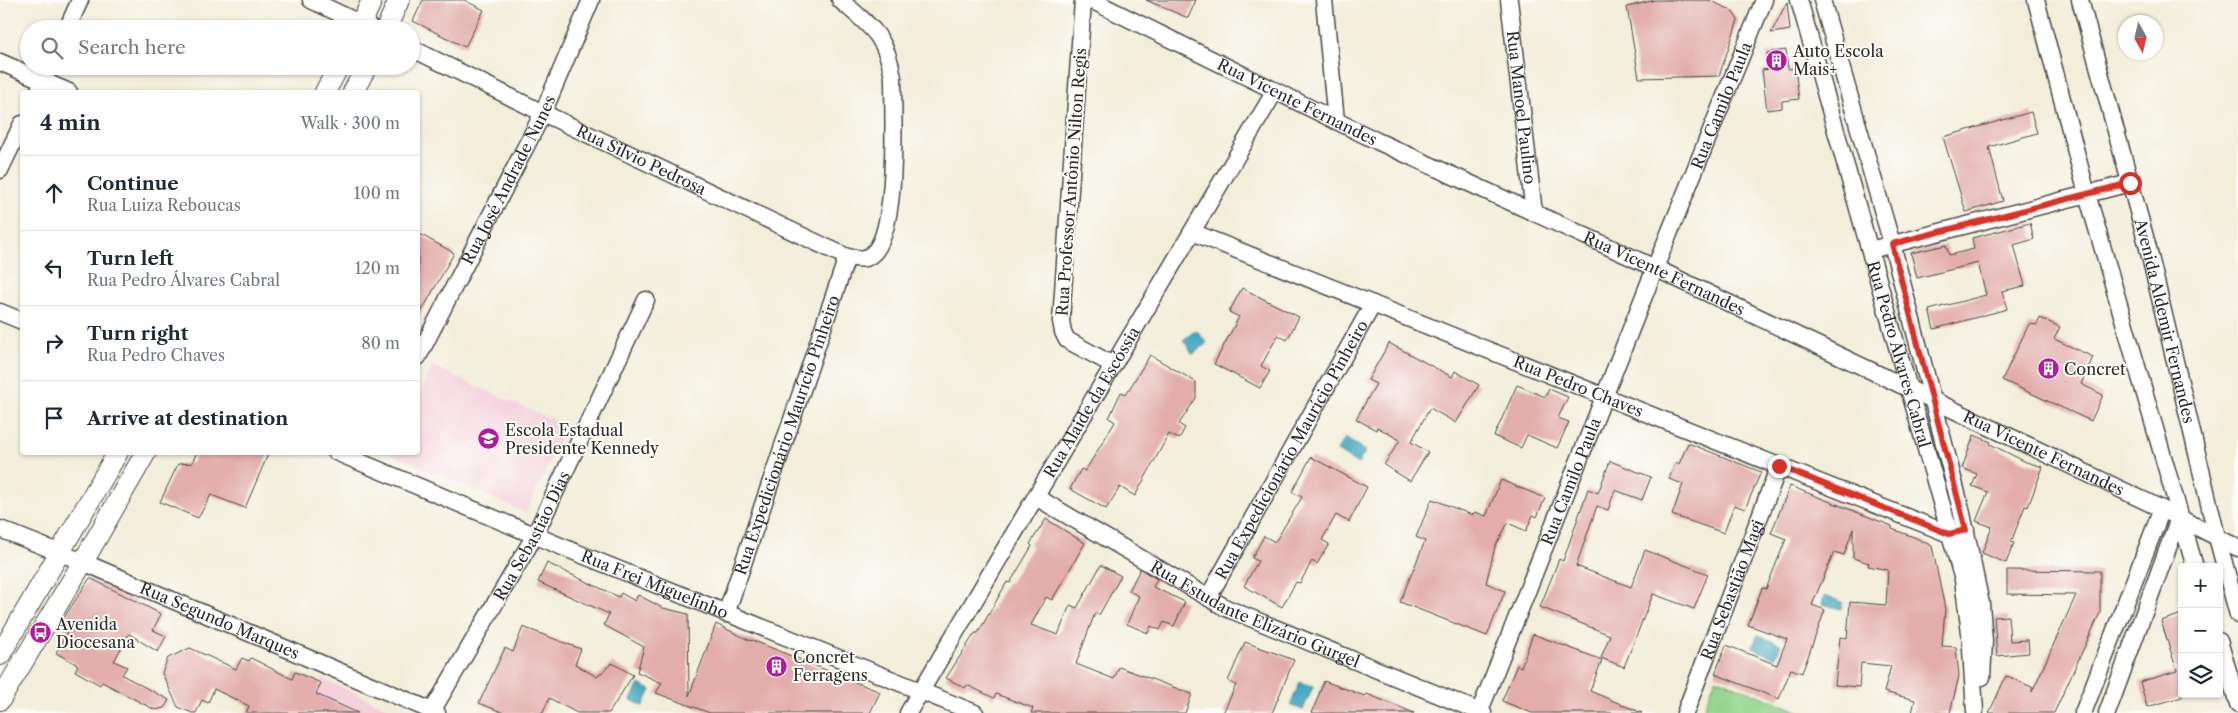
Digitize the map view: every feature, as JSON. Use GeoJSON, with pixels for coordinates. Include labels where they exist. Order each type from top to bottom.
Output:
{"type":"FeatureCollection","features":[{"type":"Feature","properties":{"kind":"street"},"geometry":{"type":"LineString","coordinates":[[71,20],[80,0]]}},
{"type":"Feature","properties":{"kind":"street"},"geometry":{"type":"LineString","coordinates":[[311,0],[350,20]]}},
{"type":"Feature","properties":{"kind":"street"},"geometry":{"type":"LineString","coordinates":[[366,20],[372,0]]}},
{"type":"Feature","properties":{"kind":"street"},"geometry":{"type":"LineString","coordinates":[[390,20],[399,0]]}},
{"type":"Feature","properties":{"kind":"street","name":"Rua José Andrade Nunes"},"geometry":{"type":"LineString","coordinates":[[420,353],[543,113],[592,0]]}},
{"type":"Feature","properties":{"kind":"street","name":"Rua Silvio Pedrosa"},"geometry":{"type":"LineString","coordinates":[[420,52],[847,257],[862,259],[874,254],[879,245],[891,207],[893,78],[890,61],[875,30],[840,0]]}},
{"type":"Feature","properties":{"kind":"street","name":"Rua Professor Antônio Nilton Regis"},"geometry":{"type":"LineString","coordinates":[[1083,0],[1061,321],[1062,332],[1067,340],[1113,365]]}},
{"type":"Feature","properties":{"kind":"street","name":"Rua Vicente Fernandes"},"geometry":{"type":"LineString","coordinates":[[1091,0],[1336,121],[1655,268],[1908,390],[2162,509],[2238,548]]}},
{"type":"Feature","properties":{"kind":"street"},"geometry":{"type":"LineString","coordinates":[[1324,0],[1336,121]]}},
{"type":"Feature","properties":{"kind":"street","name":"Rua Manoel Paulino"},"geometry":{"type":"LineString","coordinates":[[1510,0],[1534,213]]}},
{"type":"Feature","properties":{"kind":"street","name":"Rua Camilo Paula"},"geometry":{"type":"LineString","coordinates":[[1480,713],[1604,396],[1764,0]]}},
{"type":"Feature","properties":{"kind":"street","name":"Rua Pedro Álvares Cabral"},"geometry":{"type":"LineString","coordinates":[[1799,0],[1963,580],[1975,687],[1974,712]]}},
{"type":"Feature","properties":{"kind":"street","name":"Rua Pedro Álvares Cabral"},"geometry":{"type":"LineString","coordinates":[[1822,0],[1892,244],[1966,530],[1981,604],[1984,641],[1983,669],[1974,712]]}},
{"type":"Feature","properties":{"kind":"street"},"geometry":{"type":"LineString","coordinates":[[2036,0],[2086,194],[2194,563]]}},
{"type":"Feature","properties":{"kind":"street","name":"Avenida Aldemir Fernandes"},"geometry":{"type":"LineString","coordinates":[[2080,0],[2147,244],[2217,537],[2238,615]]}},
{"type":"Feature","properties":{"kind":"street"},"geometry":{"type":"LineString","coordinates":[[0,62],[20,70]]}},
{"type":"Feature","properties":{"kind":"street"},"geometry":{"type":"LineString","coordinates":[[32,75],[64,90]]}},
{"type":"Feature","properties":{"kind":"street"},"geometry":{"type":"LineString","coordinates":[[326,90],[334,75]]}},
{"type":"Feature","properties":{"kind":"street"},"geometry":{"type":"LineString","coordinates":[[354,90],[362,75]]}},
{"type":"Feature","properties":{"kind":"street","name":"Rua Alaide da Escóssia"},"geometry":{"type":"LineString","coordinates":[[908,713],[1275,91]]}},
{"type":"Feature","properties":{"kind":"street"},"geometry":{"type":"LineString","coordinates":[[0,170],[20,128]]}},
{"type":"Feature","properties":{"kind":"street"},"geometry":{"type":"LineString","coordinates":[[1870,250],[2130,183]]}},
{"type":"Feature","properties":{"kind":"street","name":"Rua Pedro Chaves"},"geometry":{"type":"LineString","coordinates":[[1192,232],[1949,534]]}},
{"type":"Feature","properties":{"kind":"street","name":"Rua Expedicionário Maurício Pinheiro"},"geometry":{"type":"LineString","coordinates":[[726,614],[847,257]]}},
{"type":"Feature","properties":{"kind":"street","name":"Rua Sebastião Dias"},"geometry":{"type":"LineString","coordinates":[[433,712],[535,535],[646,300]]}},
{"type":"Feature","properties":{"kind":"street","name":"Rua Expedicionário Maurício Pinheiro"},"geometry":{"type":"LineString","coordinates":[[1209,596],[1374,304]]}},
{"type":"Feature","properties":{"kind":"street"},"geometry":{"type":"LineString","coordinates":[[0,312],[20,320]]}},
{"type":"Feature","properties":{"kind":"street"},"geometry":{"type":"LineString","coordinates":[[0,655],[116,455]]}},
{"type":"Feature","properties":{"kind":"street"},"geometry":{"type":"LineString","coordinates":[[0,700],[144,455]]}},
{"type":"Feature","properties":{"kind":"street","name":"Rua Frei Miguelinho"},"geometry":{"type":"LineString","coordinates":[[351,455],[366,458],[535,535],[726,614],[975,713]]}},
{"type":"Feature","properties":{"kind":"street","name":"Rua Sebastião Magi"},"geometry":{"type":"LineString","coordinates":[[1685,713],[1779,466]]}},
{"type":"Feature","properties":{"kind":"street","name":"Rua Estudante Elizário Gurgel"},"geometry":{"type":"LineString","coordinates":[[1036,497],[1209,596],[1226,608],[1480,713]]}},
{"type":"Feature","properties":{"kind":"street"},"geometry":{"type":"LineString","coordinates":[[2083,713],[2162,509]]}},
{"type":"Feature","properties":{"kind":"street"},"geometry":{"type":"LineString","coordinates":[[2108,713],[2179,518]]}},
{"type":"Feature","properties":{"kind":"street","name":"Rua Segundo Marques"},"geometry":{"type":"LineString","coordinates":[[0,529],[83,562],[433,712]]}},
{"type":"Feature","properties":{"kind":"street"},"geometry":{"type":"LineString","coordinates":[[1949,534],[1966,530]]}},
{"type":"Feature","properties":{"kind":"street"},"geometry":{"type":"LineString","coordinates":[[2223,653],[2238,704]]}},
{"type":"Feature","properties":{"kind":"shaded area","name":"Escola Estadual Presidente Kennedy"},"geometry":{"type":"Polygon","coordinates":[[[432,366],[566,426],[526,513],[394,455],[420,455],[420,393],[432,366]]]}},
{"type":"Feature","properties":{"kind":"shaded area"},"geometry":{"type":"Polygon","coordinates":[[[323,679],[399,713],[308,713],[323,679]]]}},
{"type":"Feature","properties":{"kind":"green space"},"geometry":{"type":"Polygon","coordinates":[[[1716,678],[1803,713],[1702,713],[1716,678]]]}},
{"type":"Feature","properties":{"kind":"water"},"geometry":{"type":"Polygon","coordinates":[[[1196,330],[1207,343],[1193,354],[1183,340],[1196,330]]]}},
{"type":"Feature","properties":{"kind":"water"},"geometry":{"type":"Polygon","coordinates":[[[1345,438],[1366,451],[1358,464],[1337,451],[1345,438]]]}},
{"type":"Feature","properties":{"kind":"water"},"geometry":{"type":"Polygon","coordinates":[[[1824,596],[1843,602],[1841,609],[1822,604],[1824,596]]]}},
{"type":"Feature","properties":{"kind":"water"},"geometry":{"type":"Polygon","coordinates":[[[1758,635],[1781,645],[1775,658],[1752,648],[1758,635]]]}},
{"type":"Feature","properties":{"kind":"water"},"geometry":{"type":"Polygon","coordinates":[[[1300,682],[1313,687],[1303,710],[1290,705],[1300,682]]]}},
{"type":"Feature","properties":{"kind":"water"},"geometry":{"type":"Polygon","coordinates":[[[639,684],[651,690],[643,706],[631,700],[639,684]]]}},
{"type":"Feature","properties":{"kind":"building"},"geometry":{"type":"Polygon","coordinates":[[[423,0],[464,0],[484,10],[465,47],[420,24],[420,20],[413,20],[423,0]]]}},
{"type":"Feature","properties":{"kind":"building"},"geometry":{"type":"Polygon","coordinates":[[[1146,0],[1196,0],[1188,18],[1146,0]]]}},
{"type":"Feature","properties":{"kind":"building"},"geometry":{"type":"Polygon","coordinates":[[[1655,0],[1709,0],[1731,10],[1738,20],[1719,76],[1639,78],[1627,7],[1655,0]]]}},
{"type":"Feature","properties":{"kind":"building"},"geometry":{"type":"Polygon","coordinates":[[[1787,2],[1790,30],[1771,33],[1787,2]]]}},
{"type":"Feature","properties":{"kind":"building","name":"Auto Escola Mais+"},"geometry":{"type":"Polygon","coordinates":[[[1786,50],[1788,69],[1795,68],[1799,99],[1782,101],[1782,108],[1767,110],[1762,70],[1769,69],[1767,53],[1786,50]]]}},
{"type":"Feature","properties":{"kind":"building"},"geometry":{"type":"Polygon","coordinates":[[[2031,112],[2037,133],[1989,147],[2003,201],[1966,212],[1943,137],[2031,112]]]}},
{"type":"Feature","properties":{"kind":"building"},"geometry":{"type":"Polygon","coordinates":[[[2030,223],[2034,239],[2014,245],[2025,286],[2002,291],[2007,309],[1934,329],[1929,310],[1986,295],[1978,263],[1917,278],[1911,253],[1946,245],[1949,255],[1974,249],[1972,238],[2030,223]]]}},
{"type":"Feature","properties":{"kind":"building"},"geometry":{"type":"Polygon","coordinates":[[[420,234],[454,253],[420,314],[420,234]]]}},
{"type":"Feature","properties":{"kind":"building"},"geometry":{"type":"Polygon","coordinates":[[[1242,288],[1299,317],[1287,340],[1278,335],[1261,366],[1270,371],[1260,388],[1214,364],[1239,317],[1229,312],[1242,288]]]}},
{"type":"Feature","properties":{"kind":"building","name":"Concret"},"geometry":{"type":"Polygon","coordinates":[[[2040,318],[2060,327],[2054,339],[2093,357],[2081,384],[2103,395],[2091,421],[2002,380],[2029,324],[2037,325],[2040,318]]]}},
{"type":"Feature","properties":{"kind":"building"},"geometry":{"type":"Polygon","coordinates":[[[1389,343],[1452,377],[1455,371],[1479,385],[1456,423],[1430,408],[1411,442],[1428,452],[1410,481],[1384,465],[1400,440],[1377,427],[1376,430],[1356,419],[1376,384],[1368,380],[1389,343]]]}},
{"type":"Feature","properties":{"kind":"building"},"geometry":{"type":"Polygon","coordinates":[[[1150,355],[1196,382],[1196,398],[1179,424],[1185,428],[1179,439],[1169,434],[1135,496],[1120,487],[1106,509],[1070,489],[1081,469],[1085,471],[1115,422],[1109,418],[1121,392],[1126,394],[1150,355]]]}},
{"type":"Feature","properties":{"kind":"building"},"geometry":{"type":"Polygon","coordinates":[[[1517,385],[1545,397],[1549,389],[1568,397],[1558,418],[1569,422],[1557,448],[1527,435],[1521,448],[1494,436],[1517,385]]]}},
{"type":"Feature","properties":{"kind":"building"},"geometry":{"type":"Polygon","coordinates":[[[1974,435],[1991,442],[1990,444],[2026,462],[2043,467],[2028,507],[2025,506],[2011,542],[2014,543],[2006,563],[1982,553],[1992,527],[1976,521],[1988,492],[1972,486],[1977,474],[1962,468],[1974,435]]]}},
{"type":"Feature","properties":{"kind":"building"},"geometry":{"type":"Polygon","coordinates":[[[1688,443],[1761,472],[1745,509],[1734,505],[1724,533],[1672,515],[1683,484],[1669,479],[1676,462],[1679,464],[1688,443]]]}},
{"type":"Feature","properties":{"kind":"building"},"geometry":{"type":"Polygon","coordinates":[[[196,455],[268,455],[245,508],[211,495],[198,518],[160,502],[178,464],[192,463],[196,455]]]}},
{"type":"Feature","properties":{"kind":"building"},"geometry":{"type":"Polygon","coordinates":[[[1311,457],[1367,487],[1349,522],[1336,515],[1322,540],[1329,544],[1317,564],[1312,561],[1300,583],[1296,582],[1282,607],[1244,586],[1258,561],[1252,558],[1264,536],[1275,542],[1302,497],[1292,492],[1311,457]]]}},
{"type":"Feature","properties":{"kind":"building"},"geometry":{"type":"Polygon","coordinates":[[[1610,461],[1651,477],[1642,500],[1615,490],[1608,510],[1597,506],[1576,566],[1631,587],[1645,550],[1708,574],[1694,609],[1653,594],[1624,667],[1601,658],[1610,635],[1540,607],[1559,559],[1563,561],[1588,489],[1598,493],[1610,461]]]}},
{"type":"Feature","properties":{"kind":"building"},"geometry":{"type":"Polygon","coordinates":[[[1501,480],[1545,498],[1537,517],[1533,515],[1526,531],[1508,523],[1495,547],[1486,583],[1505,591],[1487,636],[1400,602],[1425,541],[1416,537],[1432,499],[1472,515],[1475,512],[1486,516],[1501,480]]]}},
{"type":"Feature","properties":{"kind":"building"},"geometry":{"type":"Polygon","coordinates":[[[1790,486],[1892,526],[1892,529],[1932,546],[1945,609],[1942,646],[1956,647],[1959,676],[1950,713],[1912,713],[1915,700],[1884,692],[1891,666],[1861,663],[1859,687],[1835,685],[1840,637],[1847,638],[1850,602],[1886,605],[1888,570],[1868,566],[1869,563],[1853,558],[1853,529],[1844,555],[1834,552],[1812,605],[1825,610],[1802,673],[1791,669],[1779,699],[1715,674],[1726,645],[1777,665],[1787,639],[1748,625],[1762,588],[1766,589],[1786,539],[1771,533],[1790,486]]]}},
{"type":"Feature","properties":{"kind":"building"},"geometry":{"type":"Polygon","coordinates":[[[1046,519],[1085,543],[1052,600],[1046,597],[1031,625],[1058,635],[1070,605],[1077,608],[1101,565],[1121,576],[1099,615],[1095,613],[1076,664],[1114,679],[1119,667],[1192,694],[1185,713],[1031,713],[1033,708],[996,694],[994,698],[967,685],[965,688],[946,678],[975,633],[978,633],[1007,582],[1010,583],[1032,546],[1030,544],[1046,519]]]}},
{"type":"Feature","properties":{"kind":"building"},"geometry":{"type":"Polygon","coordinates":[[[547,563],[619,597],[621,593],[635,601],[638,595],[663,608],[688,614],[689,696],[716,624],[751,641],[880,692],[870,713],[710,713],[656,693],[662,683],[637,672],[644,647],[604,625],[609,614],[538,582],[547,563]]]}},
{"type":"Feature","properties":{"kind":"building"},"geometry":{"type":"Polygon","coordinates":[[[1140,569],[1157,579],[1153,587],[1185,602],[1174,626],[1164,622],[1160,630],[1151,626],[1148,633],[1127,624],[1139,596],[1129,591],[1140,569]]]}},
{"type":"Feature","properties":{"kind":"building"},"geometry":{"type":"Polygon","coordinates":[[[2007,570],[2100,571],[2100,613],[2054,713],[1989,713],[2006,676],[2032,687],[2032,692],[2076,595],[2007,594],[2007,570]]]}},
{"type":"Feature","properties":{"kind":"building"},"geometry":{"type":"Polygon","coordinates":[[[90,578],[161,614],[153,630],[166,636],[158,652],[129,634],[114,661],[127,667],[122,675],[169,700],[164,708],[155,710],[102,682],[100,685],[75,671],[78,665],[56,653],[68,630],[59,625],[90,578]]]}},
{"type":"Feature","properties":{"kind":"building"},"geometry":{"type":"Polygon","coordinates":[[[2178,615],[2178,698],[2147,707],[2140,682],[2177,671],[2161,621],[2178,615]]]}},
{"type":"Feature","properties":{"kind":"building"},"geometry":{"type":"Polygon","coordinates":[[[2008,616],[2010,641],[2028,640],[2029,653],[1997,656],[1994,617],[2008,616]]]}},
{"type":"Feature","properties":{"kind":"building"},"geometry":{"type":"Polygon","coordinates":[[[523,627],[581,649],[575,664],[597,677],[612,663],[633,675],[609,713],[577,713],[549,698],[543,713],[504,713],[479,703],[505,648],[513,652],[523,627]]]}},
{"type":"Feature","properties":{"kind":"building"},"geometry":{"type":"Polygon","coordinates":[[[1533,634],[1602,660],[1590,691],[1642,713],[1532,713],[1502,701],[1517,665],[1521,667],[1533,634]]]}},
{"type":"Feature","properties":{"kind":"building"},"geometry":{"type":"Polygon","coordinates":[[[1245,642],[1294,660],[1272,713],[1223,713],[1236,685],[1228,681],[1245,642]]]}},
{"type":"Feature","properties":{"kind":"building"},"geometry":{"type":"Polygon","coordinates":[[[190,648],[236,669],[242,658],[249,661],[251,658],[292,679],[295,672],[321,683],[316,694],[358,713],[246,713],[249,706],[214,689],[208,703],[202,700],[196,713],[192,713],[178,707],[162,673],[168,658],[190,648]]]}},
{"type":"Feature","properties":{"kind":"building"},"geometry":{"type":"Polygon","coordinates":[[[1324,681],[1365,696],[1367,694],[1414,713],[1312,713],[1324,681]]]}},
{"type":"Feature","properties":{"kind":"place","name":"Auto Escola Mais+"},"geometry":{"type":"Point","coordinates":[1777,60]}},
{"type":"Feature","properties":{"kind":"place","name":"Concret"},"geometry":{"type":"Point","coordinates":[2048,369]}},
{"type":"Feature","properties":{"kind":"place","name":"Escola Estadual Presidente Kennedy"},"geometry":{"type":"Point","coordinates":[489,439]}},
{"type":"Feature","properties":{"kind":"place","name":"Avenida Diocesana"},"geometry":{"type":"Point","coordinates":[40,633]}},
{"type":"Feature","properties":{"kind":"place","name":"Concret Ferragens"},"geometry":{"type":"Point","coordinates":[777,666]}},
{"type":"Feature","properties":{"kind":"route"},"geometry":{"type":"LineString","coordinates":[[1779,466],[1949,534],[1966,530],[1892,244],[2130,183]]}}]}
